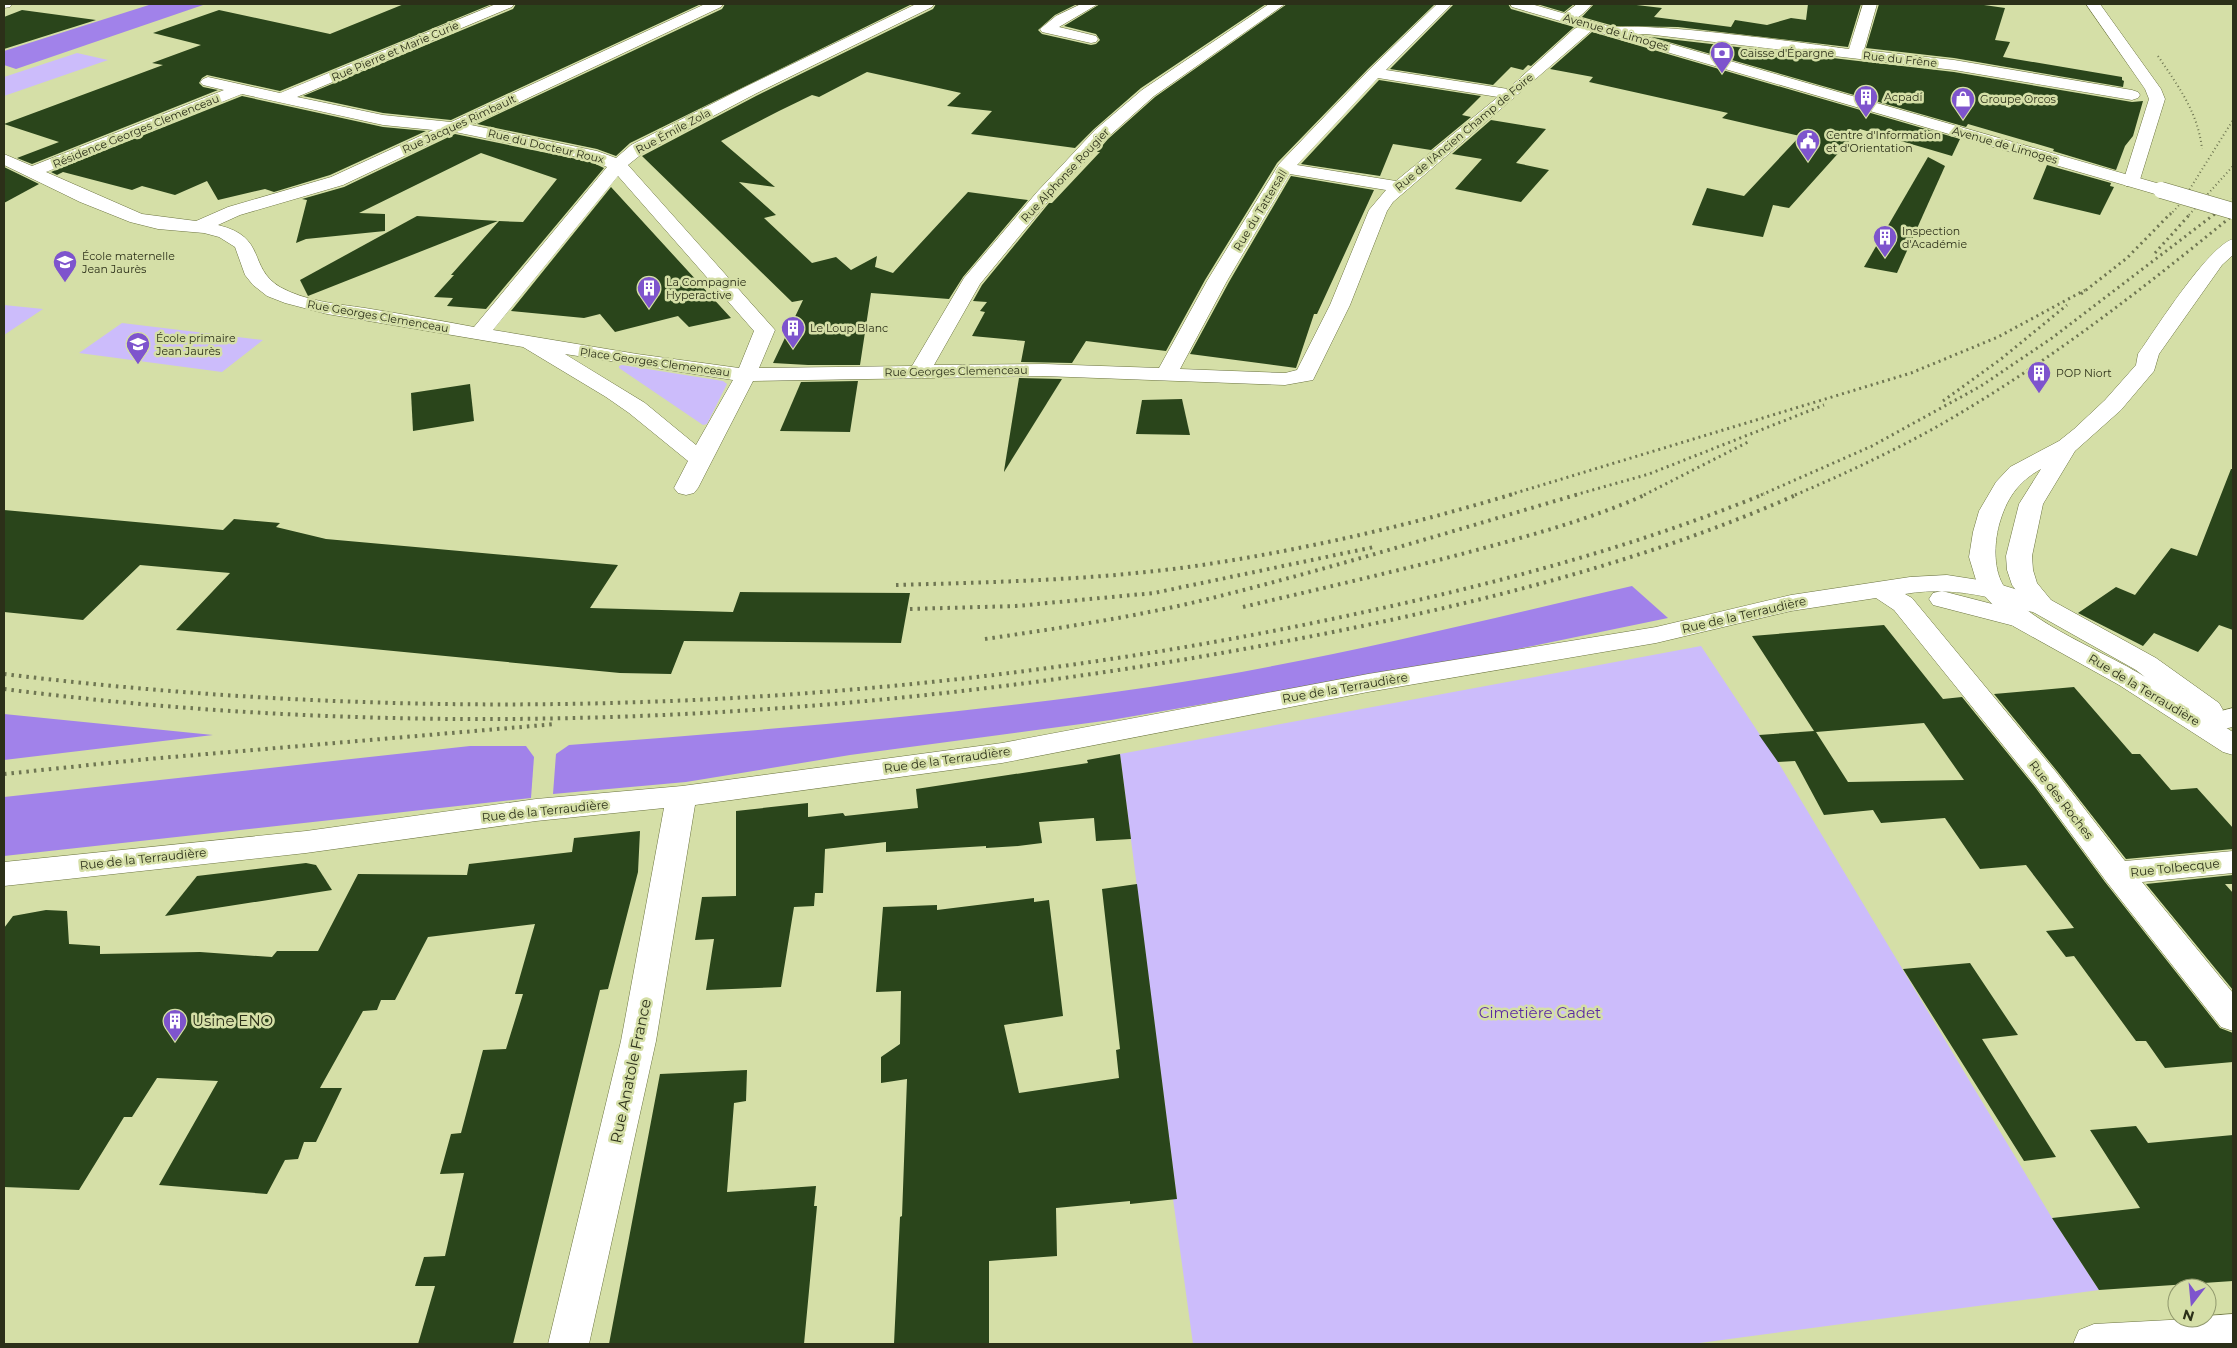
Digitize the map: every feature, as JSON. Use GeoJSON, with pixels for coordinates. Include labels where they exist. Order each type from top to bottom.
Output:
{"type":"FeatureCollection","features":[{"type":"Feature","properties":{"kind":"street","name":"Rue Pierre et Marie Curie"},"geometry":{"type":"LineString","coordinates":[[283,97],[507,4]]}},
{"type":"Feature","properties":{"kind":"street","name":"Rue Jacques Rimbault"},"geometry":{"type":"LineString","coordinates":[[196,228],[234,211],[337,180],[716,4]]}},
{"type":"Feature","properties":{"kind":"street","name":"Rue Émile Zola"},"geometry":{"type":"LineString","coordinates":[[479,334],[618,165],[637,149],[927,4]]}},
{"type":"Feature","properties":{"kind":"street"},"geometry":{"type":"LineString","coordinates":[[1090,4],[1061,19],[1047,29],[1091,38]]}},
{"type":"Feature","properties":{"kind":"street","name":"Rue Alphonse Rougier"},"geometry":{"type":"LineString","coordinates":[[920,371],[971,282],[1043,196],[1101,134],[1148,93],[1278,4]]}},
{"type":"Feature","properties":{"kind":"street","name":"Rue du Tattersall"},"geometry":{"type":"LineString","coordinates":[[1166,374],[1217,280],[1285,168],[1374,73],[1445,4]]}},
{"type":"Feature","properties":{"kind":"street","name":"Avenue de Limoges"},"geometry":{"type":"LineString","coordinates":[[1517,4],[1611,31],[1661,38],[2233,211]]}},
{"type":"Feature","properties":{"kind":"street"},"geometry":{"type":"LineString","coordinates":[[1566,18],[1577,12],[1585,4]]}},
{"type":"Feature","properties":{"kind":"street"},"geometry":{"type":"LineString","coordinates":[[1855,54],[1870,4]]}},
{"type":"Feature","properties":{"kind":"street"},"geometry":{"type":"LineString","coordinates":[[2094,4],[2153,89],[2157,99],[2132,182]]}},
{"type":"Feature","properties":{"kind":"street","name":"Rue de l'Ancien Champ de Foire"},"geometry":{"type":"LineString","coordinates":[[1166,374],[1285,379],[1305,374],[1340,305],[1378,210],[1398,187],[1510,94],[1579,32],[1591,25]]}},
{"type":"Feature","properties":{"kind":"street","name":"Rue du Frêne"},"geometry":{"type":"LineString","coordinates":[[1661,38],[1855,54],[1954,65],[2132,95]]}},
{"type":"Feature","properties":{"kind":"street"},"geometry":{"type":"LineString","coordinates":[[1374,73],[1510,94]]}},
{"type":"Feature","properties":{"kind":"street","name":"Rue du Docteur Roux"},"geometry":{"type":"LineString","coordinates":[[208,82],[383,120],[454,126],[597,156],[618,165],[765,330],[746,375]]}},
{"type":"Feature","properties":{"kind":"street","name":"Résidence Georges Clemenceau"},"geometry":{"type":"LineString","coordinates":[[30,172],[241,89]]}},
{"type":"Feature","properties":{"kind":"street","name":"Rue Georges Clemenceau"},"geometry":{"type":"LineString","coordinates":[[4,159],[136,218],[169,225],[219,231],[238,240],[248,251],[252,267],[260,281],[296,301],[327,308],[529,342]]}},
{"type":"Feature","properties":{"kind":"street"},"geometry":{"type":"LineString","coordinates":[[1285,168],[1398,187]]}},
{"type":"Feature","properties":{"kind":"street"},"geometry":{"type":"LineString","coordinates":[[2032,613],[1992,590],[1982,557],[1984,532],[1991,511],[2004,488],[2018,472],[2067,446],[2113,405],[2146,366],[2148,354],[2215,261],[2233,245]]}},
{"type":"Feature","properties":{"kind":"street","name":"Place Georges Clemenceau"},"geometry":{"type":"LineString","coordinates":[[529,342],[637,360],[746,375],[700,460],[637,408],[614,392],[529,342]]}},
{"type":"Feature","properties":{"kind":"street","name":"Rue Georges Clemenceau"},"geometry":{"type":"LineString","coordinates":[[746,375],[1044,370],[1166,374]]}},
{"type":"Feature","properties":{"kind":"street"},"geometry":{"type":"LineString","coordinates":[[2032,613],[2018,556],[2031,504],[2067,446]]}},
{"type":"Feature","properties":{"kind":"street"},"geometry":{"type":"LineString","coordinates":[[686,488],[700,460]]}},
{"type":"Feature","properties":{"kind":"street","name":"Rue de la Terraudière"},"geometry":{"type":"LineString","coordinates":[[4,874],[306,842],[536,810],[682,796],[1002,753],[1368,683],[1656,635],[1790,603],[1910,585],[1947,583],[1992,590]]}},
{"type":"Feature","properties":{"kind":"street","name":"Rue de la Terraudière"},"geometry":{"type":"LineString","coordinates":[[1882,590],[2032,613],[2113,670],[2231,728]]}},
{"type":"Feature","properties":{"kind":"street","name":"Rue des Roches"},"geometry":{"type":"LineString","coordinates":[[1882,590],[1904,604],[2046,779],[2117,874],[2233,1017]]}},
{"type":"Feature","properties":{"kind":"street","name":"Rue Anatole France"},"geometry":{"type":"LineString","coordinates":[[569,1344],[647,998],[672,841],[682,796]]}},
{"type":"Feature","properties":{"kind":"street","name":"Rue Tolbecque"},"geometry":{"type":"LineString","coordinates":[[2117,874],[2233,862]]}},
{"type":"Feature","properties":{"kind":"street"},"geometry":{"type":"LineString","coordinates":[[2094,1344],[2233,1334]]}},
{"type":"Feature","properties":{"kind":"green space"},"geometry":{"type":"Polygon","coordinates":[[[77,53],[108,60],[4,96],[4,77],[77,53]]]}},
{"type":"Feature","properties":{"kind":"green space"},"geometry":{"type":"Polygon","coordinates":[[[4,305],[43,309],[4,335],[4,305]]]}},
{"type":"Feature","properties":{"kind":"green space"},"geometry":{"type":"Polygon","coordinates":[[[122,323],[263,340],[222,372],[79,353],[122,323]]]}},
{"type":"Feature","properties":{"kind":"green space"},"geometry":{"type":"Polygon","coordinates":[[[622,365],[723,381],[727,384],[707,424],[703,425],[619,368],[622,365]]]}},
{"type":"Feature","properties":{"kind":"green space","name":"Cimetière Cadet"},"geometry":{"type":"Polygon","coordinates":[[[1701,646],[1778,762],[2052,1218],[2099,1290],[1692,1344],[1193,1344],[1173,1199],[1177,1199],[1120,754],[1701,646]]]}},
{"type":"Feature","properties":{"kind":"shaded area"},"geometry":{"type":"Polygon","coordinates":[[[152,4],[206,4],[16,69],[4,65],[4,51],[152,4]]]}},
{"type":"Feature","properties":{"kind":"shaded area"},"geometry":{"type":"Polygon","coordinates":[[[1632,586],[1668,618],[1498,653],[1111,720],[850,755],[686,782],[553,794],[556,754],[569,745],[933,714],[1150,687],[1332,654],[1632,586]]]}},
{"type":"Feature","properties":{"kind":"shaded area"},"geometry":{"type":"Polygon","coordinates":[[[4,714],[213,735],[4,760],[4,714]]]}},
{"type":"Feature","properties":{"kind":"shaded area"},"geometry":{"type":"Polygon","coordinates":[[[470,746],[526,746],[534,757],[531,798],[4,856],[4,797],[470,746]]]}},
{"type":"Feature","properties":{"kind":"building"},"geometry":{"type":"Polygon","coordinates":[[[404,4],[492,4],[280,91],[207,75],[199,83],[203,87],[218,90],[32,164],[17,158],[59,142],[4,124],[163,65],[152,63],[201,45],[153,33],[219,10],[330,34],[404,4]]]}},
{"type":"Feature","properties":{"kind":"building"},"geometry":{"type":"Polygon","coordinates":[[[516,4],[701,4],[451,120],[383,113],[303,96],[513,9],[516,4]]]}},
{"type":"Feature","properties":{"kind":"building"},"geometry":{"type":"Polygon","coordinates":[[[725,4],[912,4],[630,143],[616,156],[597,149],[477,124],[722,9],[725,4]]]}},
{"type":"Feature","properties":{"kind":"building"},"geometry":{"type":"Polygon","coordinates":[[[936,4],[1077,4],[1055,15],[1038,30],[1042,34],[1091,45],[1096,44],[1100,40],[1096,34],[1064,26],[1100,4],[1266,4],[1141,88],[1075,148],[971,134],[992,111],[947,106],[961,93],[867,72],[819,97],[812,95],[721,141],[775,187],[739,182],[776,215],[764,218],[812,263],[836,257],[851,270],[877,256],[875,267],[893,273],[968,192],[1028,200],[963,277],[949,299],[871,293],[860,365],[773,363],[803,300],[792,302],[642,156],[756,96],[933,9],[936,4]]]}},
{"type":"Feature","properties":{"kind":"building"},"geometry":{"type":"Polygon","coordinates":[[[1287,4],[1435,4],[1368,69],[1277,163],[1205,280],[1166,351],[1086,341],[1072,363],[1021,362],[1025,341],[972,336],[985,312],[980,311],[987,302],[973,301],[982,285],[1049,203],[1052,203],[1100,152],[1097,152],[1108,139],[1155,97],[1287,4]]]}},
{"type":"Feature","properties":{"kind":"building"},"geometry":{"type":"Polygon","coordinates":[[[1454,4],[1508,4],[1511,9],[1574,27],[1531,66],[1528,65],[1523,70],[1511,67],[1493,85],[1390,69],[1454,4]]]}},
{"type":"Feature","properties":{"kind":"building"},"geometry":{"type":"Polygon","coordinates":[[[1537,4],[1574,4],[1564,12],[1537,4]]]}},
{"type":"Feature","properties":{"kind":"building"},"geometry":{"type":"Polygon","coordinates":[[[1594,4],[1628,4],[1662,8],[1654,17],[1731,27],[1735,20],[1767,25],[1791,18],[1806,20],[1808,4],[1861,4],[1848,47],[1678,27],[1614,26],[1582,17],[1594,4]]]}},
{"type":"Feature","properties":{"kind":"building"},"geometry":{"type":"Polygon","coordinates":[[[1879,4],[1977,4],[2005,8],[1995,40],[2010,42],[2003,57],[2122,77],[2124,81],[2123,87],[1954,58],[1866,48],[1879,4]]]}},
{"type":"Feature","properties":{"kind":"building"},"geometry":{"type":"Polygon","coordinates":[[[22,10],[96,20],[4,49],[4,17],[22,10]]]}},
{"type":"Feature","properties":{"kind":"building"},"geometry":{"type":"Polygon","coordinates":[[[1592,32],[1960,139],[1952,156],[1860,129],[1789,208],[1773,205],[1763,237],[1692,225],[1707,188],[1744,196],[1800,136],[1722,118],[1728,113],[1589,82],[1593,77],[1550,69],[1592,32]]]}},
{"type":"Feature","properties":{"kind":"building"},"geometry":{"type":"Polygon","coordinates":[[[1651,37],[1954,72],[2132,102],[2143,101],[2133,136],[2125,146],[2116,170],[2053,151],[2054,149],[1968,124],[1966,127],[1651,37]]]}},
{"type":"Feature","properties":{"kind":"building"},"geometry":{"type":"Polygon","coordinates":[[[1379,80],[1481,96],[1462,115],[1471,117],[1431,150],[1393,144],[1380,176],[1301,164],[1379,80]]]}},
{"type":"Feature","properties":{"kind":"building"},"geometry":{"type":"Polygon","coordinates":[[[242,96],[383,127],[426,131],[330,175],[274,192],[265,189],[218,200],[207,181],[175,195],[142,186],[132,190],[63,172],[57,175],[51,172],[242,96]]]}},
{"type":"Feature","properties":{"kind":"building"},"geometry":{"type":"Polygon","coordinates":[[[1491,120],[1546,129],[1516,163],[1549,170],[1521,202],[1455,189],[1482,159],[1452,154],[1491,120]]]}},
{"type":"Feature","properties":{"kind":"building"},"geometry":{"type":"Polygon","coordinates":[[[455,134],[591,162],[604,168],[486,309],[447,306],[453,298],[434,297],[499,221],[523,222],[557,179],[481,153],[359,213],[385,214],[385,231],[306,239],[296,243],[307,200],[302,199],[344,187],[455,134]]]}},
{"type":"Feature","properties":{"kind":"building"},"geometry":{"type":"Polygon","coordinates":[[[1928,157],[1945,166],[1897,273],[1864,267],[1928,157]]]}},
{"type":"Feature","properties":{"kind":"building"},"geometry":{"type":"Polygon","coordinates":[[[2047,165],[2111,183],[2110,186],[2114,187],[2100,215],[2033,199],[2047,165]]]}},
{"type":"Feature","properties":{"kind":"building"},"geometry":{"type":"Polygon","coordinates":[[[4,167],[39,184],[4,203],[4,167]]]}},
{"type":"Feature","properties":{"kind":"building"},"geometry":{"type":"Polygon","coordinates":[[[1291,176],[1374,190],[1317,314],[1314,314],[1296,368],[1190,354],[1229,282],[1291,176]]]}},
{"type":"Feature","properties":{"kind":"building"},"geometry":{"type":"Polygon","coordinates":[[[611,187],[731,318],[689,327],[678,316],[615,332],[600,314],[584,318],[511,311],[611,187]]]}},
{"type":"Feature","properties":{"kind":"building"},"geometry":{"type":"Polygon","coordinates":[[[417,216],[498,221],[308,296],[300,280],[417,216]]]}},
{"type":"Feature","properties":{"kind":"building"},"geometry":{"type":"Polygon","coordinates":[[[1019,378],[1062,379],[1004,472],[1004,471],[1019,378]]]}},
{"type":"Feature","properties":{"kind":"building"},"geometry":{"type":"Polygon","coordinates":[[[858,381],[850,432],[780,431],[801,382],[858,381]]]}},
{"type":"Feature","properties":{"kind":"building"},"geometry":{"type":"Polygon","coordinates":[[[470,384],[474,421],[413,431],[411,393],[470,384]]]}},
{"type":"Feature","properties":{"kind":"building"},"geometry":{"type":"Polygon","coordinates":[[[1182,399],[1190,435],[1136,434],[1142,400],[1182,399]]]}},
{"type":"Feature","properties":{"kind":"building"},"geometry":{"type":"Polygon","coordinates":[[[2231,469],[2233,469],[2233,630],[2219,625],[2198,652],[2154,633],[2143,646],[2078,613],[2116,587],[2135,595],[2171,548],[2197,556],[2231,469]]]}},
{"type":"Feature","properties":{"kind":"building"},"geometry":{"type":"Polygon","coordinates":[[[4,510],[223,530],[234,519],[280,523],[276,527],[326,539],[618,565],[590,608],[733,612],[740,592],[910,593],[901,643],[684,641],[671,674],[620,673],[176,630],[230,573],[140,565],[83,620],[4,612],[4,510]]]}},
{"type":"Feature","properties":{"kind":"building"},"geometry":{"type":"Polygon","coordinates":[[[1884,625],[1943,699],[1962,697],[2035,787],[2105,882],[2220,1028],[2233,1033],[2233,1062],[2165,1068],[2146,1041],[2136,1041],[2074,956],[2066,957],[2046,931],[2074,928],[2026,865],[1980,869],[1945,818],[1881,823],[1873,810],[1824,815],[1795,761],[1778,762],[1759,735],[1814,731],[1752,636],[1884,625]],[[1924,723],[1816,732],[1848,782],[1964,780],[1924,723]]]}},
{"type":"Feature","properties":{"kind":"building"},"geometry":{"type":"Polygon","coordinates":[[[2074,687],[2132,754],[2140,754],[2171,790],[2197,788],[2233,828],[2233,849],[2126,859],[1994,694],[2074,687]]]}},
{"type":"Feature","properties":{"kind":"building"},"geometry":{"type":"Polygon","coordinates":[[[1120,754],[1131,839],[1096,841],[1094,818],[1039,822],[1042,843],[1018,846],[886,852],[886,842],[825,849],[823,893],[815,893],[814,906],[794,907],[781,987],[706,990],[714,939],[695,940],[702,897],[736,896],[736,811],[808,803],[808,817],[843,813],[845,816],[918,808],[916,789],[1088,763],[1087,760],[1120,754]]]}},
{"type":"Feature","properties":{"kind":"building"},"geometry":{"type":"Polygon","coordinates":[[[640,831],[638,872],[608,989],[600,990],[513,1344],[418,1344],[435,1286],[415,1286],[424,1257],[445,1256],[464,1173],[440,1174],[451,1134],[461,1133],[483,1050],[506,1049],[523,994],[515,994],[535,924],[428,937],[395,1000],[381,1000],[377,1010],[363,1011],[320,1088],[342,1088],[316,1142],[304,1142],[298,1159],[285,1160],[267,1194],[159,1185],[218,1081],[157,1078],[132,1117],[124,1117],[79,1190],[4,1187],[4,928],[13,916],[46,910],[67,911],[69,944],[100,946],[100,954],[200,952],[272,957],[277,951],[318,951],[358,874],[467,875],[469,864],[572,852],[574,838],[640,831]]]}},
{"type":"Feature","properties":{"kind":"building"},"geometry":{"type":"Polygon","coordinates":[[[306,863],[316,865],[332,890],[165,916],[197,876],[306,863]]]}},
{"type":"Feature","properties":{"kind":"building"},"geometry":{"type":"Polygon","coordinates":[[[2233,875],[2233,884],[2225,884],[2233,893],[2233,990],[2146,884],[2233,875]]]}},
{"type":"Feature","properties":{"kind":"building"},"geometry":{"type":"Polygon","coordinates":[[[1137,884],[1177,1199],[1056,1208],[1057,1256],[989,1261],[989,1344],[894,1344],[900,1217],[902,1216],[907,1079],[881,1083],[881,1057],[900,1044],[901,991],[876,992],[883,907],[937,905],[937,910],[1034,898],[1034,902],[1049,900],[1063,1016],[1004,1025],[1019,1093],[1119,1078],[1116,1050],[1120,1049],[1102,889],[1137,884]]]}},
{"type":"Feature","properties":{"kind":"building"},"geometry":{"type":"Polygon","coordinates":[[[1970,963],[2018,1035],[1982,1039],[2056,1157],[2024,1161],[1903,969],[1970,963]]]}},
{"type":"Feature","properties":{"kind":"building"},"geometry":{"type":"Polygon","coordinates":[[[747,1070],[746,1101],[734,1103],[727,1192],[816,1186],[814,1206],[817,1206],[804,1344],[609,1344],[660,1074],[747,1070]]]}},
{"type":"Feature","properties":{"kind":"building"},"geometry":{"type":"Polygon","coordinates":[[[2136,1126],[2148,1143],[2233,1135],[2233,1281],[2217,1282],[2217,1278],[2167,1278],[2167,1285],[2099,1290],[2052,1218],[2140,1208],[2090,1130],[2136,1126]]]}},
{"type":"Feature","properties":{"kind":"railway"},"geometry":{"type":"LineString","coordinates":[[2158,56],[2192,111],[2202,149]]}},
{"type":"Feature","properties":{"kind":"railway"},"geometry":{"type":"LineString","coordinates":[[2170,215],[2181,203],[2233,120]]}},
{"type":"Feature","properties":{"kind":"railway"},"geometry":{"type":"LineString","coordinates":[[2189,215],[2233,166]]}},
{"type":"Feature","properties":{"kind":"railway"},"geometry":{"type":"LineString","coordinates":[[2214,215],[2233,199]]}},
{"type":"Feature","properties":{"kind":"railway"},"geometry":{"type":"LineString","coordinates":[[2081,294],[2127,258],[2171,213]]}},
{"type":"Feature","properties":{"kind":"railway"},"geometry":{"type":"LineString","coordinates":[[2155,253],[2191,213]]}},
{"type":"Feature","properties":{"kind":"railway"},"geometry":{"type":"LineString","coordinates":[[1761,495],[1872,446],[1981,386],[2052,338],[2216,213]]}},
{"type":"Feature","properties":{"kind":"railway"},"geometry":{"type":"LineString","coordinates":[[1795,495],[1864,464],[1971,407],[2049,356],[2086,329],[2161,273],[2233,215]]}},
{"type":"Feature","properties":{"kind":"railway"},"geometry":{"type":"LineString","coordinates":[[1509,495],[1911,373],[1998,337],[2085,290]]}},
{"type":"Feature","properties":{"kind":"railway"},"geometry":{"type":"LineString","coordinates":[[1943,401],[2001,359],[2067,305]]}},
{"type":"Feature","properties":{"kind":"railway"},"geometry":{"type":"LineString","coordinates":[[1575,495],[1649,474],[1824,405]]}},
{"type":"Feature","properties":{"kind":"railway"},"geometry":{"type":"LineString","coordinates":[[1644,495],[1750,441]]}},
{"type":"Feature","properties":{"kind":"railway"},"geometry":{"type":"LineString","coordinates":[[896,585],[1088,577],[1202,565],[1281,552],[1359,535],[1513,494]]}},
{"type":"Feature","properties":{"kind":"railway"},"geometry":{"type":"LineString","coordinates":[[985,639],[1125,617],[1208,599],[1348,562],[1579,494]]}},
{"type":"Feature","properties":{"kind":"railway"},"geometry":{"type":"LineString","coordinates":[[1243,607],[1514,540],[1591,516],[1647,494]]}},
{"type":"Feature","properties":{"kind":"railway"},"geometry":{"type":"LineString","coordinates":[[4,674],[166,691],[330,701],[494,704],[658,701],[822,692],[985,676],[1147,653],[1308,624],[1424,599],[1539,570],[1596,553],[1709,516],[1764,494]]}},
{"type":"Feature","properties":{"kind":"railway"},"geometry":{"type":"LineString","coordinates":[[4,689],[161,706],[320,716],[479,719],[639,716],[798,707],[957,692],[1115,671],[1271,644],[1405,617],[1539,584],[1606,565],[1671,544],[1798,494]]}},
{"type":"Feature","properties":{"kind":"railway"},"geometry":{"type":"LineString","coordinates":[[910,609],[1016,606],[1154,593],[1374,547]]}},
{"type":"Feature","properties":{"kind":"railway"},"geometry":{"type":"LineString","coordinates":[[4,774],[137,760],[556,724]]}},
{"type":"Feature","properties":{"kind":"place","name":"Caisse d'Épargne"},"geometry":{"type":"Point","coordinates":[1722,74]}},
{"type":"Feature","properties":{"kind":"place","name":"Acpadi"},"geometry":{"type":"Point","coordinates":[1866,118]}},
{"type":"Feature","properties":{"kind":"place","name":"Groupe Orcos"},"geometry":{"type":"Point","coordinates":[1963,120]}},
{"type":"Feature","properties":{"kind":"place","name":"Centre d'Information et d'Orientation"},"geometry":{"type":"Point","coordinates":[1808,162]}},
{"type":"Feature","properties":{"kind":"place","name":"Inspection d'Académie"},"geometry":{"type":"Point","coordinates":[1885,258]}},
{"type":"Feature","properties":{"kind":"place","name":"École maternelle Jean Jaurès"},"geometry":{"type":"Point","coordinates":[65,283]}},
{"type":"Feature","properties":{"kind":"place","name":"La Compagnie Hyperactive"},"geometry":{"type":"Point","coordinates":[649,309]}},
{"type":"Feature","properties":{"kind":"place","name":"Le Loup Blanc"},"geometry":{"type":"Point","coordinates":[793,349]}},
{"type":"Feature","properties":{"kind":"place","name":"École primaire Jean Jaurès"},"geometry":{"type":"Point","coordinates":[138,365]}},
{"type":"Feature","properties":{"kind":"place","name":"POP Niort"},"geometry":{"type":"Point","coordinates":[2039,394]}},
{"type":"Feature","properties":{"kind":"place","name":"Usine ENO"},"geometry":{"type":"Point","coordinates":[175,1042]}}]}
